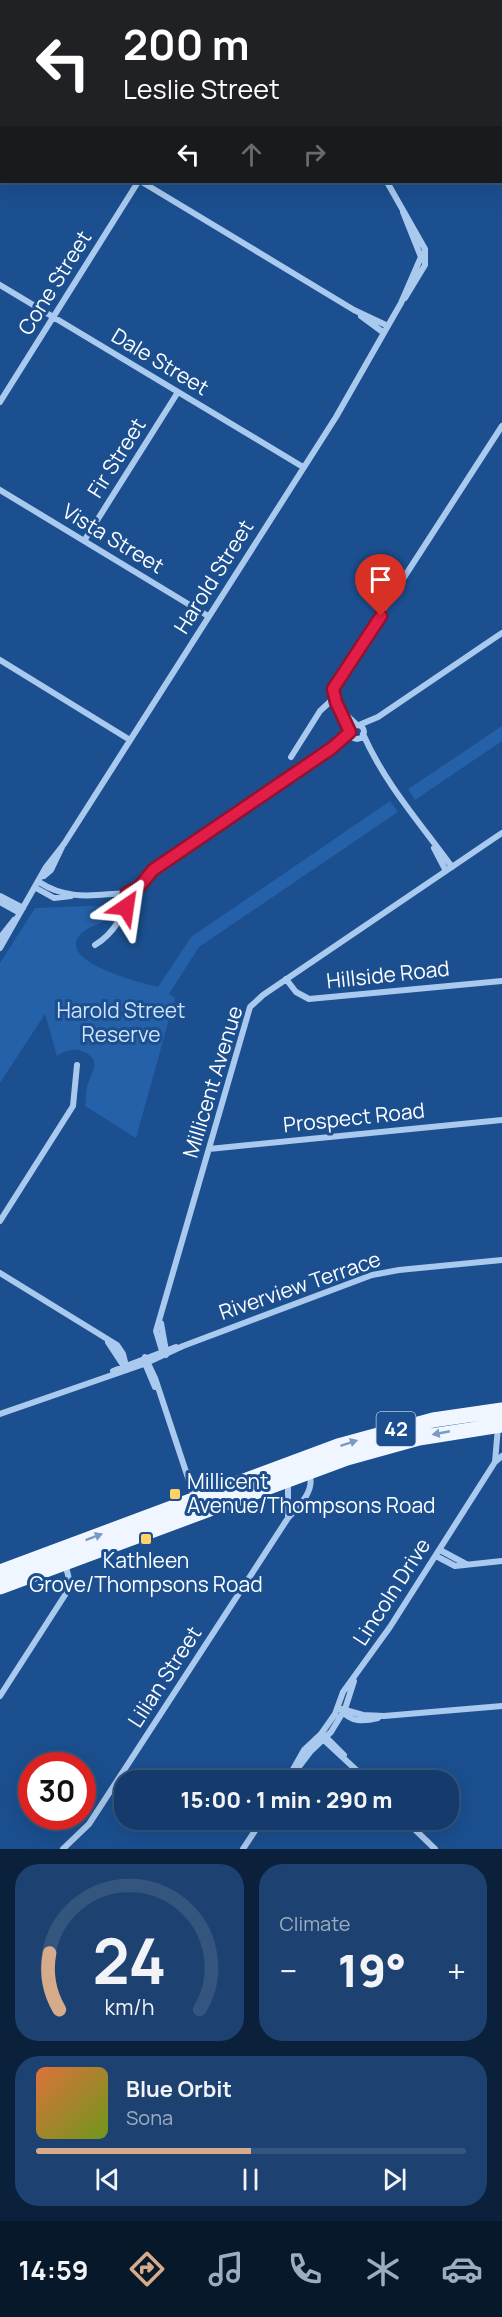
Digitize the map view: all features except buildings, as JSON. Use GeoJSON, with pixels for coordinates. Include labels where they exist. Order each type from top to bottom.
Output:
{"type":"FeatureCollection","features":[{"type":"Feature","properties":{"kind":"main road","name":"42"},"geometry":{"type":"LineString","coordinates":[[0,1587],[62,1556],[294,1462],[409,1426],[501,1419]]}},
{"type":"Feature","properties":{"kind":"main road","name":"42"},"geometry":{"type":"LineString","coordinates":[[200,1502],[288,1480],[398,1443],[501,1419]]}},
{"type":"Feature","properties":{"kind":"main road","name":"42"},"geometry":{"type":"LineString","coordinates":[[0,1572],[62,1556]]}},
{"type":"Feature","properties":{"kind":"street","name":"Cone Street"},"geometry":{"type":"LineString","coordinates":[[0,402],[139,183]]}},
{"type":"Feature","properties":{"kind":"street"},"geometry":{"type":"LineString","coordinates":[[142,183],[354,310],[388,326]]}},
{"type":"Feature","properties":{"kind":"street","name":"Harold Street"},"geometry":{"type":"LineString","coordinates":[[0,948],[39,882],[51,870],[64,844],[303,467],[401,303],[420,257],[403,212],[388,183]]}},
{"type":"Feature","properties":{"kind":"street","name":"Dale Street"},"geometry":{"type":"LineString","coordinates":[[0,285],[303,467]]}},
{"type":"Feature","properties":{"kind":"street"},"geometry":{"type":"LineString","coordinates":[[354,310],[384,333]]}},
{"type":"Feature","properties":{"kind":"street","name":"Fir Street"},"geometry":{"type":"LineString","coordinates":[[84,541],[178,392]]}},
{"type":"Feature","properties":{"kind":"street"},"geometry":{"type":"LineString","coordinates":[[291,757],[320,711],[334,696],[344,674],[502,426]]}},
{"type":"Feature","properties":{"kind":"street","name":"Vista Street"},"geometry":{"type":"LineString","coordinates":[[0,490],[208,616]]}},
{"type":"Feature","properties":{"kind":"street"},"geometry":{"type":"LineString","coordinates":[[39,882],[56,892],[74,895],[127,893],[139,887],[153,870],[332,748],[358,725],[378,717],[502,633]]}},
{"type":"Feature","properties":{"kind":"street"},"geometry":{"type":"LineString","coordinates":[[0,660],[130,740]]}},
{"type":"Feature","properties":{"kind":"street"},"geometry":{"type":"LineString","coordinates":[[334,696],[350,731],[373,757],[449,869]]}},
{"type":"Feature","properties":{"kind":"street"},"geometry":{"type":"LineString","coordinates":[[340,709],[364,733],[373,757]]}},
{"type":"Feature","properties":{"kind":"street"},"geometry":{"type":"LineString","coordinates":[[332,748],[356,739],[378,717]]}},
{"type":"Feature","properties":{"kind":"street","name":"Millicent Avenue"},"geometry":{"type":"LineString","coordinates":[[165,1352],[161,1322],[248,1011],[256,1000],[502,833]]}},
{"type":"Feature","properties":{"kind":"street"},"geometry":{"type":"LineString","coordinates":[[95,945],[106,937],[124,911],[127,893]]}},
{"type":"Feature","properties":{"kind":"street"},"geometry":{"type":"LineString","coordinates":[[0,896],[20,913]]}},
{"type":"Feature","properties":{"kind":"street"},"geometry":{"type":"LineString","coordinates":[[0,902],[20,913]]}},
{"type":"Feature","properties":{"kind":"street","name":"Harold Street"},"geometry":{"type":"LineString","coordinates":[[0,938],[20,913]]}},
{"type":"Feature","properties":{"kind":"street","name":"Hillside Road"},"geometry":{"type":"LineString","coordinates":[[286,980],[296,992],[309,999],[502,981]]}},
{"type":"Feature","properties":{"kind":"street"},"geometry":{"type":"LineString","coordinates":[[0,1221],[73,1106],[77,1065]]}},
{"type":"Feature","properties":{"kind":"street","name":"Prospect Road"},"geometry":{"type":"LineString","coordinates":[[209,1149],[502,1120]]}},
{"type":"Feature","properties":{"kind":"street","name":"Riverview Terrace"},"geometry":{"type":"LineString","coordinates":[[0,1414],[372,1275],[399,1270],[502,1260]]}},
{"type":"Feature","properties":{"kind":"street"},"geometry":{"type":"LineString","coordinates":[[0,1273],[108,1341],[126,1366]]}},
{"type":"Feature","properties":{"kind":"street"},"geometry":{"type":"LineString","coordinates":[[146,1361],[200,1502]]}},
{"type":"Feature","properties":{"kind":"street","name":"Lincoln Drive"},"geometry":{"type":"LineString","coordinates":[[495,1462],[501,1419]]}},
{"type":"Feature","properties":{"kind":"street","name":"Lincoln Drive"},"geometry":{"type":"LineString","coordinates":[[293,1770],[304,1750],[324,1738],[342,1710],[343,1692],[355,1678],[438,1553],[495,1462],[502,1456]]}},
{"type":"Feature","properties":{"kind":"street"},"geometry":{"type":"LineString","coordinates":[[288,1518],[288,1480],[294,1462],[309,1472]]}},
{"type":"Feature","properties":{"kind":"street","name":"Lilian Street"},"geometry":{"type":"LineString","coordinates":[[63,1849],[89,1824],[288,1518],[308,1491],[311,1480],[309,1472]]}},
{"type":"Feature","properties":{"kind":"street"},"geometry":{"type":"LineString","coordinates":[[438,1553],[455,1566],[502,1561]]}},
{"type":"Feature","properties":{"kind":"street"},"geometry":{"type":"LineString","coordinates":[[0,1696],[65,1595],[69,1579],[62,1556]]}},
{"type":"Feature","properties":{"kind":"street"},"geometry":{"type":"LineString","coordinates":[[342,1710],[384,1716],[501,1707]]}},
{"type":"Feature","properties":{"kind":"street"},"geometry":{"type":"LineString","coordinates":[[324,1738],[356,1770]]}},
{"type":"Feature","properties":{"kind":"street"},"geometry":{"type":"LineString","coordinates":[[243,1849],[255,1830]]}},
{"type":"Feature","properties":{"kind":"street"},"geometry":{"type":"LineString","coordinates":[[415,1830],[435,1849]]}},
{"type":"Feature","properties":{"kind":"green space"},"geometry":{"type":"Polygon","coordinates":[[[502,726],[502,741],[415,800],[408,789],[502,726]]]}},
{"type":"Feature","properties":{"kind":"green space","name":"Harold Street Reserve"},"geometry":{"type":"Polygon","coordinates":[[[390,801],[398,812],[199,947],[169,994],[175,998],[136,1138],[85,1106],[87,1086],[94,1068],[94,1060],[86,1053],[76,1050],[66,1051],[57,1056],[45,1014],[0,1083],[0,963],[35,908],[113,905],[105,920],[83,932],[76,943],[79,952],[88,961],[103,969],[158,987],[191,937],[390,801]]]}},
{"type":"Feature","properties":{"kind":"place","name":"Millicent Avenue/Thompsons Road"},"geometry":{"type":"Point","coordinates":[175,1494]}},
{"type":"Feature","properties":{"kind":"place","name":"Kathleen Grove/Thompsons Road"},"geometry":{"type":"Point","coordinates":[146,1539]}},
{"type":"Feature","properties":{"kind":"route"},"geometry":{"type":"LineString","coordinates":[[126,907],[127,893],[139,887],[153,870],[332,748],[350,732],[334,698],[333,689],[381,616]]}}]}
